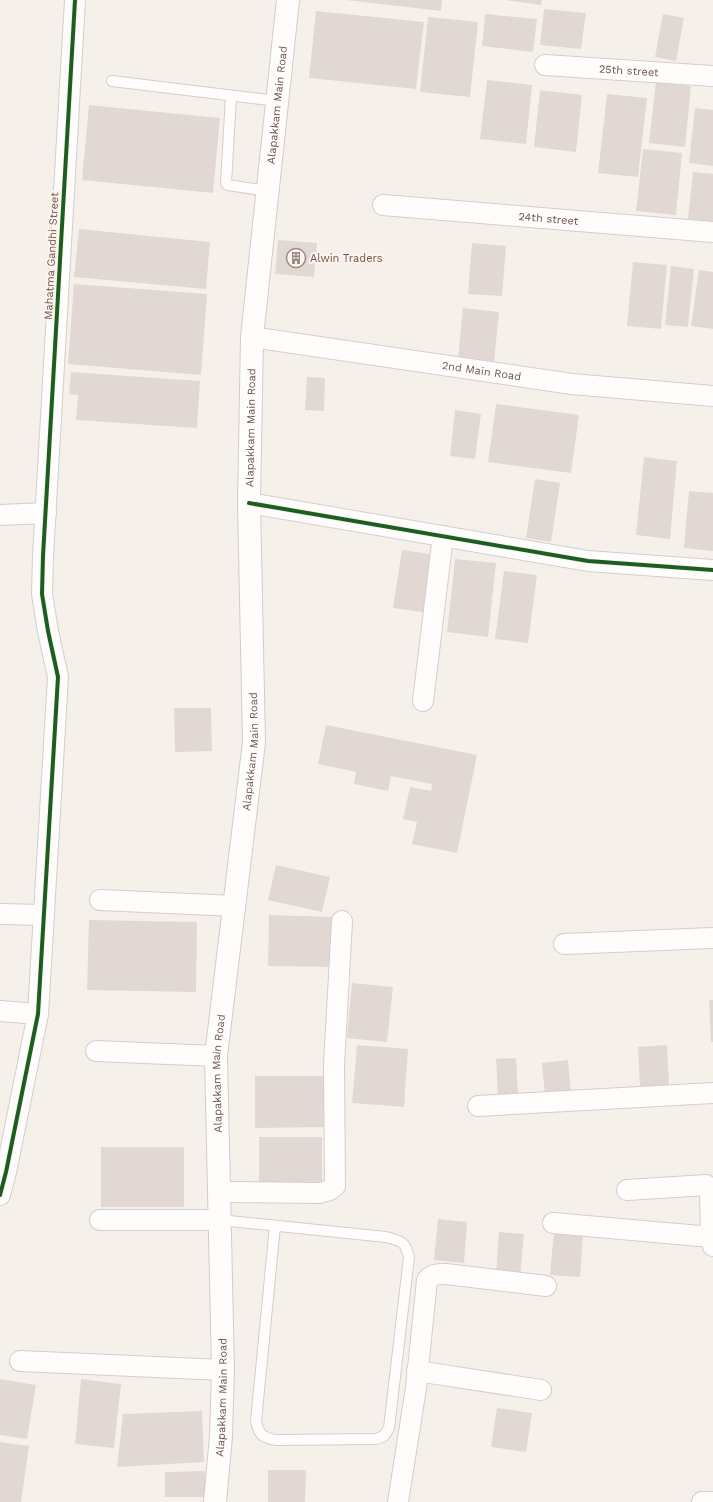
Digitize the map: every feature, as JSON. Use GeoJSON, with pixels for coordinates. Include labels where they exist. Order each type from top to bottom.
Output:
{"type":"FeatureCollection","features":[{"type":"Feature","properties":{"kind":"main road","name":"Alapakkam Main Road"},"geometry":{"type":"LineString","coordinates":[[215,1502],[221,1436],[222,1370],[216,1056],[254,742],[249,503],[252,337],[288,0]]}},
{"type":"Feature","properties":{"kind":"street","name":"Mahatma Gandhi Street"},"geometry":{"type":"LineString","coordinates":[[0,1195],[38,1014],[58,677],[42,594],[75,0]]}},
{"type":"Feature","properties":{"kind":"street","name":"25th street"},"geometry":{"type":"LineString","coordinates":[[545,65],[713,76]]}},
{"type":"Feature","properties":{"kind":"street","name":"24th street"},"geometry":{"type":"LineString","coordinates":[[383,205],[713,232]]}},
{"type":"Feature","properties":{"kind":"street","name":"2nd Main Road"},"geometry":{"type":"LineString","coordinates":[[252,337],[572,384],[713,396]]}},
{"type":"Feature","properties":{"kind":"street"},"geometry":{"type":"LineString","coordinates":[[249,503],[588,561],[713,570]]}},
{"type":"Feature","properties":{"kind":"street"},"geometry":{"type":"LineString","coordinates":[[0,515],[46,513]]}},
{"type":"Feature","properties":{"kind":"street"},"geometry":{"type":"LineString","coordinates":[[423,701],[443,536]]}},
{"type":"Feature","properties":{"kind":"street"},"geometry":{"type":"LineString","coordinates":[[100,900],[235,906]]}},
{"type":"Feature","properties":{"kind":"street"},"geometry":{"type":"LineString","coordinates":[[0,914],[44,916]]}},
{"type":"Feature","properties":{"kind":"street"},"geometry":{"type":"LineString","coordinates":[[219,1192],[320,1193],[330,1190],[335,1186],[334,1065],[342,921]]}},
{"type":"Feature","properties":{"kind":"street"},"geometry":{"type":"LineString","coordinates":[[564,944],[713,938]]}},
{"type":"Feature","properties":{"kind":"street"},"geometry":{"type":"LineString","coordinates":[[0,1011],[38,1014]]}},
{"type":"Feature","properties":{"kind":"street"},"geometry":{"type":"LineString","coordinates":[[96,1051],[216,1056]]}},
{"type":"Feature","properties":{"kind":"street"},"geometry":{"type":"LineString","coordinates":[[478,1106],[713,1094]]}},
{"type":"Feature","properties":{"kind":"street"},"geometry":{"type":"LineString","coordinates":[[553,1223],[712,1242],[710,1190],[706,1185],[627,1190]]}},
{"type":"Feature","properties":{"kind":"street"},"geometry":{"type":"LineString","coordinates":[[100,1220],[220,1220]]}},
{"type":"Feature","properties":{"kind":"street"},"geometry":{"type":"LineString","coordinates":[[398,1502],[417,1371],[427,1280],[430,1276],[446,1274],[546,1286]]}},
{"type":"Feature","properties":{"kind":"street"},"geometry":{"type":"LineString","coordinates":[[20,1360],[222,1370]]}},
{"type":"Feature","properties":{"kind":"street"},"geometry":{"type":"LineString","coordinates":[[417,1371],[541,1390]]}},
{"type":"Feature","properties":{"kind":"street"},"geometry":{"type":"LineString","coordinates":[[702,1502],[713,1502]]}},
{"type":"Feature","properties":{"kind":"lane"},"geometry":{"type":"LineString","coordinates":[[112,81],[277,101]]}},
{"type":"Feature","properties":{"kind":"lane"},"geometry":{"type":"LineString","coordinates":[[231,96],[226,183],[228,186],[267,191]]}},
{"type":"Feature","properties":{"kind":"lane"},"geometry":{"type":"LineString","coordinates":[[220,1220],[386,1237],[403,1243],[409,1257],[389,1428],[384,1436],[376,1439],[275,1440],[264,1437],[258,1430],[256,1421],[275,1226]]}},
{"type":"Feature","properties":{"kind":"building"},"geometry":{"type":"Polygon","coordinates":[[[346,0],[442,0],[441,11],[346,0]]]}},
{"type":"Feature","properties":{"kind":"building"},"geometry":{"type":"Polygon","coordinates":[[[504,0],[542,0],[541,5],[504,0]]]}},
{"type":"Feature","properties":{"kind":"building"},"geometry":{"type":"Polygon","coordinates":[[[544,9],[586,13],[581,49],[540,45],[544,9]]]}},
{"type":"Feature","properties":{"kind":"building"},"geometry":{"type":"Polygon","coordinates":[[[316,11],[424,22],[416,89],[309,78],[316,11]]]}},
{"type":"Feature","properties":{"kind":"building"},"geometry":{"type":"Polygon","coordinates":[[[485,14],[537,19],[533,52],[482,46],[485,14]]]}},
{"type":"Feature","properties":{"kind":"building"},"geometry":{"type":"Polygon","coordinates":[[[663,14],[684,18],[676,61],[655,57],[663,14]]]}},
{"type":"Feature","properties":{"kind":"building"},"geometry":{"type":"Polygon","coordinates":[[[428,17],[478,22],[470,97],[420,92],[428,17]]]}},
{"type":"Feature","properties":{"kind":"building"},"geometry":{"type":"Polygon","coordinates":[[[487,80],[532,85],[526,144],[480,139],[487,80]]]}},
{"type":"Feature","properties":{"kind":"building"},"geometry":{"type":"Polygon","coordinates":[[[656,82],[691,86],[685,147],[649,143],[656,82]]]}},
{"type":"Feature","properties":{"kind":"building"},"geometry":{"type":"Polygon","coordinates":[[[540,90],[582,95],[576,152],[534,147],[540,90]]]}},
{"type":"Feature","properties":{"kind":"building"},"geometry":{"type":"Polygon","coordinates":[[[607,94],[647,98],[638,177],[598,173],[607,94]]]}},
{"type":"Feature","properties":{"kind":"building"},"geometry":{"type":"Polygon","coordinates":[[[89,105],[220,118],[213,193],[82,180],[89,105]]]}},
{"type":"Feature","properties":{"kind":"building"},"geometry":{"type":"Polygon","coordinates":[[[695,108],[713,110],[713,166],[689,163],[695,108]]]}},
{"type":"Feature","properties":{"kind":"building"},"geometry":{"type":"Polygon","coordinates":[[[643,149],[682,153],[676,215],[636,211],[643,149]]]}},
{"type":"Feature","properties":{"kind":"building"},"geometry":{"type":"Polygon","coordinates":[[[693,172],[713,174],[713,229],[687,227],[693,172]]]}},
{"type":"Feature","properties":{"kind":"building"},"geometry":{"type":"Polygon","coordinates":[[[79,229],[210,242],[206,289],[74,277],[79,229]]]}},
{"type":"Feature","properties":{"kind":"building","name":"Alwin Traders"},"geometry":{"type":"Polygon","coordinates":[[[278,240],[317,243],[314,277],[275,274],[278,240]]]}},
{"type":"Feature","properties":{"kind":"building"},"geometry":{"type":"Polygon","coordinates":[[[472,243],[506,246],[502,296],[468,294],[472,243]]]}},
{"type":"Feature","properties":{"kind":"building"},"geometry":{"type":"Polygon","coordinates":[[[633,262],[667,265],[661,329],[627,326],[633,262]]]}},
{"type":"Feature","properties":{"kind":"building"},"geometry":{"type":"Polygon","coordinates":[[[671,266],[694,269],[688,327],[665,325],[671,266]]]}},
{"type":"Feature","properties":{"kind":"building"},"geometry":{"type":"Polygon","coordinates":[[[699,270],[713,272],[713,329],[691,326],[699,270]]]}},
{"type":"Feature","properties":{"kind":"building"},"geometry":{"type":"Polygon","coordinates":[[[74,284],[207,294],[201,375],[68,364],[74,284]]]}},
{"type":"Feature","properties":{"kind":"building"},"geometry":{"type":"Polygon","coordinates":[[[463,308],[499,312],[494,362],[458,358],[463,308]]]}},
{"type":"Feature","properties":{"kind":"building"},"geometry":{"type":"Polygon","coordinates":[[[71,372],[200,381],[197,428],[76,420],[78,395],[69,394],[71,372]]]}},
{"type":"Feature","properties":{"kind":"building"},"geometry":{"type":"Polygon","coordinates":[[[307,377],[325,378],[324,411],[305,410],[307,377]]]}},
{"type":"Feature","properties":{"kind":"building"},"geometry":{"type":"Polygon","coordinates":[[[496,404],[579,415],[571,473],[488,462],[496,404]]]}},
{"type":"Feature","properties":{"kind":"building"},"geometry":{"type":"Polygon","coordinates":[[[455,410],[481,414],[475,459],[450,456],[455,410]]]}},
{"type":"Feature","properties":{"kind":"building"},"geometry":{"type":"Polygon","coordinates":[[[644,457],[677,461],[670,539],[636,535],[644,457]]]}},
{"type":"Feature","properties":{"kind":"building"},"geometry":{"type":"Polygon","coordinates":[[[535,479],[560,483],[551,542],[526,538],[535,479]]]}},
{"type":"Feature","properties":{"kind":"building"},"geometry":{"type":"Polygon","coordinates":[[[689,491],[713,493],[713,551],[684,548],[689,491]]]}},
{"type":"Feature","properties":{"kind":"building"},"geometry":{"type":"Polygon","coordinates":[[[402,550],[437,555],[428,613],[393,608],[402,550]]]}},
{"type":"Feature","properties":{"kind":"building"},"geometry":{"type":"Polygon","coordinates":[[[455,559],[496,563],[488,637],[447,632],[455,559]]]}},
{"type":"Feature","properties":{"kind":"building"},"geometry":{"type":"Polygon","coordinates":[[[504,571],[537,575],[528,643],[495,639],[504,571]]]}},
{"type":"Feature","properties":{"kind":"building"},"geometry":{"type":"Polygon","coordinates":[[[174,708],[211,708],[212,751],[175,752],[174,708]]]}},
{"type":"Feature","properties":{"kind":"building"},"geometry":{"type":"Polygon","coordinates":[[[326,725],[477,755],[457,853],[412,844],[417,822],[403,819],[410,787],[431,791],[432,784],[391,776],[388,791],[354,784],[356,772],[318,764],[326,725]]]}},
{"type":"Feature","properties":{"kind":"building"},"geometry":{"type":"Polygon","coordinates":[[[276,865],[330,877],[322,912],[268,900],[276,865]]]}},
{"type":"Feature","properties":{"kind":"building"},"geometry":{"type":"Polygon","coordinates":[[[269,915],[335,917],[334,967],[268,966],[269,915]]]}},
{"type":"Feature","properties":{"kind":"building"},"geometry":{"type":"Polygon","coordinates":[[[89,920],[197,922],[196,992],[87,990],[89,920]]]}},
{"type":"Feature","properties":{"kind":"building"},"geometry":{"type":"Polygon","coordinates":[[[352,983],[393,987],[387,1042],[347,1038],[352,983]]]}},
{"type":"Feature","properties":{"kind":"building"},"geometry":{"type":"Polygon","coordinates":[[[709,1000],[713,1000],[713,1042],[711,1042],[709,1000]]]}},
{"type":"Feature","properties":{"kind":"building"},"geometry":{"type":"Polygon","coordinates":[[[357,1045],[408,1049],[404,1107],[352,1103],[357,1045]]]}},
{"type":"Feature","properties":{"kind":"building"},"geometry":{"type":"Polygon","coordinates":[[[667,1045],[669,1085],[640,1087],[638,1047],[667,1045]]]}},
{"type":"Feature","properties":{"kind":"building"},"geometry":{"type":"Polygon","coordinates":[[[516,1058],[518,1095],[498,1096],[496,1059],[516,1058]]]}},
{"type":"Feature","properties":{"kind":"building"},"geometry":{"type":"Polygon","coordinates":[[[568,1060],[571,1093],[545,1096],[542,1063],[568,1060]]]}},
{"type":"Feature","properties":{"kind":"building"},"geometry":{"type":"Polygon","coordinates":[[[255,1076],[327,1076],[328,1127],[255,1128],[255,1076]]]}},
{"type":"Feature","properties":{"kind":"building"},"geometry":{"type":"Polygon","coordinates":[[[259,1137],[322,1137],[322,1185],[259,1185],[259,1137]]]}},
{"type":"Feature","properties":{"kind":"building"},"geometry":{"type":"Polygon","coordinates":[[[101,1147],[184,1147],[184,1207],[101,1207],[101,1147]]]}},
{"type":"Feature","properties":{"kind":"building"},"geometry":{"type":"Polygon","coordinates":[[[438,1219],[467,1222],[464,1263],[434,1260],[438,1219]]]}},
{"type":"Feature","properties":{"kind":"building"},"geometry":{"type":"Polygon","coordinates":[[[554,1231],[583,1233],[580,1277],[550,1275],[554,1231]]]}},
{"type":"Feature","properties":{"kind":"building"},"geometry":{"type":"Polygon","coordinates":[[[499,1232],[524,1234],[520,1277],[496,1275],[499,1232]]]}},
{"type":"Feature","properties":{"kind":"building"},"geometry":{"type":"Polygon","coordinates":[[[0,1379],[36,1385],[27,1439],[0,1435],[0,1379]]]}},
{"type":"Feature","properties":{"kind":"building"},"geometry":{"type":"Polygon","coordinates":[[[81,1379],[121,1384],[114,1448],[75,1444],[81,1379]]]}},
{"type":"Feature","properties":{"kind":"building"},"geometry":{"type":"Polygon","coordinates":[[[497,1408],[532,1413],[526,1452],[491,1447],[497,1408]]]}},
{"type":"Feature","properties":{"kind":"building"},"geometry":{"type":"Polygon","coordinates":[[[202,1411],[204,1462],[117,1467],[123,1414],[202,1411]]]}},
{"type":"Feature","properties":{"kind":"building"},"geometry":{"type":"Polygon","coordinates":[[[0,1442],[29,1446],[21,1502],[0,1502],[0,1442]]]}},
{"type":"Feature","properties":{"kind":"building"},"geometry":{"type":"Polygon","coordinates":[[[268,1470],[306,1470],[305,1502],[268,1502],[268,1470]]]}},
{"type":"Feature","properties":{"kind":"building"},"geometry":{"type":"Polygon","coordinates":[[[205,1471],[205,1497],[165,1497],[165,1472],[205,1471]]]}},
{"type":"Feature","properties":{"kind":"cycle path"},"geometry":{"type":"LineString","coordinates":[[0,1195],[38,1014],[58,677],[42,594],[43,556],[75,0]]}},
{"type":"Feature","properties":{"kind":"cycle path"},"geometry":{"type":"LineString","coordinates":[[249,503],[588,561],[713,570]]}},
{"type":"Feature","properties":{"kind":"place","name":"Alwin Traders"},"geometry":{"type":"Point","coordinates":[296,258]}}]}
